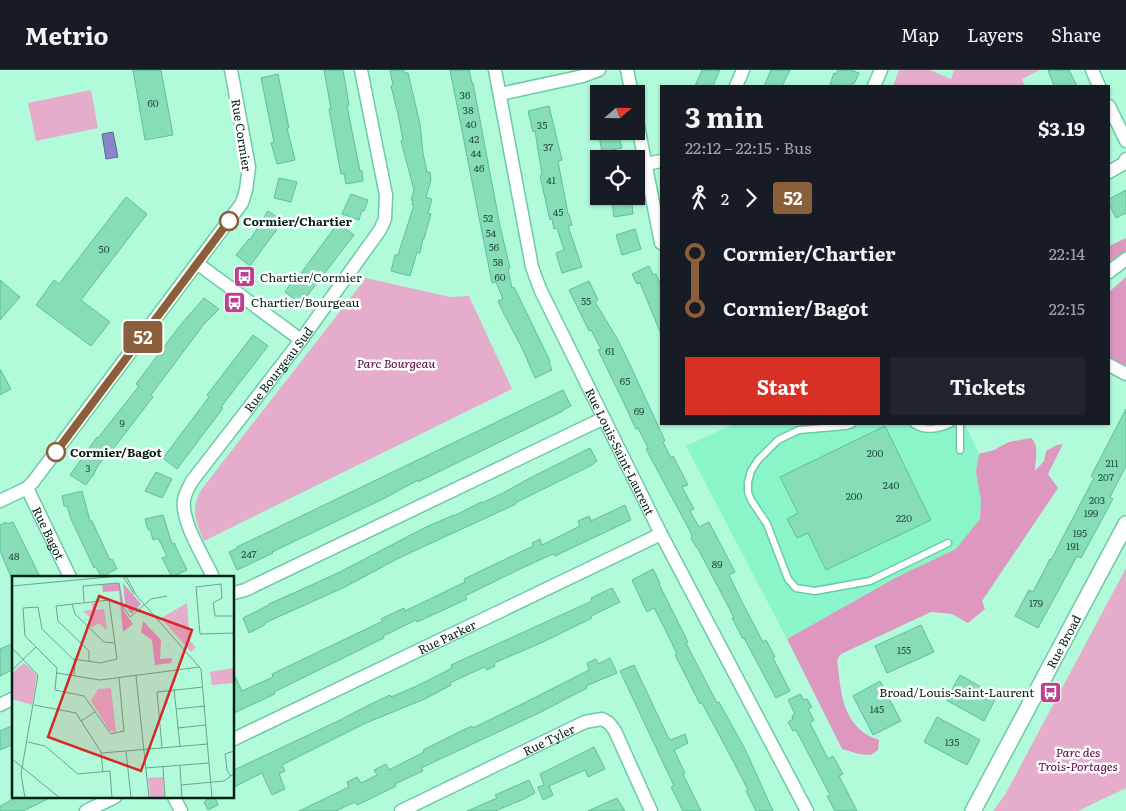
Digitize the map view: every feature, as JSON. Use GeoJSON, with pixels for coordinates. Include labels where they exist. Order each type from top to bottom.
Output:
{"type":"FeatureCollection","features":[{"type":"Feature","properties":{"kind":"street","name":"Rue Cormier"},"geometry":{"type":"LineString","coordinates":[[0,500],[27,488],[198,264],[242,203],[248,179],[247,153],[231,70]]}},
{"type":"Feature","properties":{"kind":"street","name":"Rue Bourgeau Sud"},"geometry":{"type":"LineString","coordinates":[[213,576],[184,510],[184,499],[187,490],[301,340],[380,230],[384,219],[386,195],[361,70]]}},
{"type":"Feature","properties":{"kind":"street","name":"Rue Louis-Saint-Laurent"},"geometry":{"type":"LineString","coordinates":[[495,70],[536,277],[660,534],[807,811]]}},
{"type":"Feature","properties":{"kind":"street"},"geometry":{"type":"LineString","coordinates":[[500,94],[583,76],[599,70]]}},
{"type":"Feature","properties":{"kind":"street"},"geometry":{"type":"LineString","coordinates":[[627,70],[630,85]]}},
{"type":"Feature","properties":{"kind":"street"},"geometry":{"type":"LineString","coordinates":[[736,85],[743,70]]}},
{"type":"Feature","properties":{"kind":"street"},"geometry":{"type":"LineString","coordinates":[[874,85],[881,70]]}},
{"type":"Feature","properties":{"kind":"street"},"geometry":{"type":"LineString","coordinates":[[1092,70],[1099,85]]}},
{"type":"Feature","properties":{"kind":"street"},"geometry":{"type":"LineString","coordinates":[[1110,108],[1126,141]]}},
{"type":"Feature","properties":{"kind":"street"},"geometry":{"type":"LineString","coordinates":[[641,140],[660,238]]}},
{"type":"Feature","properties":{"kind":"street"},"geometry":{"type":"LineString","coordinates":[[1110,171],[1123,164],[1126,159]]}},
{"type":"Feature","properties":{"kind":"street"},"geometry":{"type":"LineString","coordinates":[[646,164],[660,161]]}},
{"type":"Feature","properties":{"kind":"street"},"geometry":{"type":"LineString","coordinates":[[1110,271],[1126,259]]}},
{"type":"Feature","properties":{"kind":"street"},"geometry":{"type":"LineString","coordinates":[[198,264],[301,340]]}},
{"type":"Feature","properties":{"kind":"street"},"geometry":{"type":"LineString","coordinates":[[1110,366],[1126,374]]}},
{"type":"Feature","properties":{"kind":"street"},"geometry":{"type":"LineString","coordinates":[[235,593],[245,590],[414,510],[604,418]]}},
{"type":"Feature","properties":{"kind":"street","name":"Rue Bagot"},"geometry":{"type":"LineString","coordinates":[[27,488],[70,576]]}},
{"type":"Feature","properties":{"kind":"street","name":"Rue Broad"},"geometry":{"type":"LineString","coordinates":[[973,811],[1126,524]]}},
{"type":"Feature","properties":{"kind":"street","name":"Rue Parker"},"geometry":{"type":"LineString","coordinates":[[235,739],[660,534]]}},
{"type":"Feature","properties":{"kind":"street"},"geometry":{"type":"LineString","coordinates":[[0,705],[12,699]]}},
{"type":"Feature","properties":{"kind":"street","name":"Rue Tyler"},"geometry":{"type":"LineString","coordinates":[[401,811],[585,722],[602,719],[609,723],[615,731],[651,811]]}},
{"type":"Feature","properties":{"kind":"street"},"geometry":{"type":"LineString","coordinates":[[86,811],[113,798]]}},
{"type":"Feature","properties":{"kind":"street"},"geometry":{"type":"LineString","coordinates":[[174,798],[180,811]]}},
{"type":"Feature","properties":{"kind":"lane"},"geometry":{"type":"LineString","coordinates":[[849,425],[800,430],[778,440],[758,460],[751,471],[748,492],[751,500],[767,524],[788,579],[796,588],[815,591],[870,581],[948,543]]}},
{"type":"Feature","properties":{"kind":"lane"},"geometry":{"type":"LineString","coordinates":[[916,425],[929,430],[948,425]]}},
{"type":"Feature","properties":{"kind":"lane"},"geometry":{"type":"LineString","coordinates":[[960,425],[960,450]]}},
{"type":"Feature","properties":{"kind":"shaded area"},"geometry":{"type":"Polygon","coordinates":[[[113,132],[118,157],[106,159],[102,134],[113,132]]]}},
{"type":"Feature","properties":{"kind":"shaded area"},"geometry":{"type":"Polygon","coordinates":[[[1126,238],[1126,251],[1110,261],[1110,246],[1126,238]]]}},
{"type":"Feature","properties":{"kind":"shaded area"},"geometry":{"type":"Polygon","coordinates":[[[1126,277],[1126,369],[1110,362],[1110,291],[1126,277]]]}},
{"type":"Feature","properties":{"kind":"shaded area"},"geometry":{"type":"Polygon","coordinates":[[[732,425],[965,425],[979,454],[976,472],[981,501],[980,519],[956,550],[897,577],[787,639],[686,446],[732,425]]]}},
{"type":"Feature","properties":{"kind":"shaded area"},"geometry":{"type":"Polygon","coordinates":[[[1031,438],[1036,449],[1035,471],[1044,461],[1046,451],[1063,444],[1048,474],[1058,488],[982,601],[985,609],[968,623],[952,614],[931,612],[841,654],[837,660],[843,700],[850,717],[864,733],[879,740],[878,750],[871,755],[842,749],[787,639],[897,577],[956,549],[980,519],[981,501],[976,472],[979,454],[994,450],[1009,442],[1031,438]]]}},
{"type":"Feature","properties":{"kind":"green space"},"geometry":{"type":"Polygon","coordinates":[[[899,70],[930,70],[951,79],[954,70],[1040,70],[1022,79],[1025,85],[893,85],[899,70]]]}},
{"type":"Feature","properties":{"kind":"green space"},"geometry":{"type":"Polygon","coordinates":[[[91,90],[98,128],[36,141],[28,103],[91,90]]]}},
{"type":"Feature","properties":{"kind":"green space","name":"Parc Bourgeau"},"geometry":{"type":"Polygon","coordinates":[[[366,278],[450,297],[469,296],[512,389],[204,541],[195,516],[196,504],[201,490],[366,278]]]}},
{"type":"Feature","properties":{"kind":"green space","name":"Parc des Trois-Portages"},"geometry":{"type":"Polygon","coordinates":[[[1126,568],[1126,788],[1078,811],[993,811],[1006,793],[1126,568]]]}},
{"type":"Feature","properties":{"kind":"building"},"geometry":{"type":"Polygon","coordinates":[[[133,70],[161,70],[173,135],[145,140],[133,70]]]}},
{"type":"Feature","properties":{"kind":"building"},"geometry":{"type":"Polygon","coordinates":[[[324,70],[343,70],[349,105],[347,106],[363,181],[346,184],[344,174],[341,174],[324,70]]]}},
{"type":"Feature","properties":{"kind":"building"},"geometry":{"type":"Polygon","coordinates":[[[390,70],[404,70],[404,73],[408,73],[420,124],[427,172],[430,172],[431,180],[426,197],[432,199],[428,213],[431,214],[420,253],[417,252],[410,276],[391,271],[414,205],[412,205],[413,200],[411,200],[414,190],[401,141],[403,140],[391,86],[393,85],[390,70]]]}},
{"type":"Feature","properties":{"kind":"building"},"geometry":{"type":"Polygon","coordinates":[[[450,70],[469,70],[510,268],[508,269],[512,288],[514,287],[550,361],[552,370],[535,378],[498,301],[503,299],[496,282],[492,283],[450,70]]]}},
{"type":"Feature","properties":{"kind":"building"},"geometry":{"type":"Polygon","coordinates":[[[702,70],[720,70],[713,85],[695,85],[702,70]]]}},
{"type":"Feature","properties":{"kind":"building"},"geometry":{"type":"Polygon","coordinates":[[[771,70],[790,70],[782,85],[764,85],[771,70]]]}},
{"type":"Feature","properties":{"kind":"building"},"geometry":{"type":"Polygon","coordinates":[[[838,70],[851,70],[859,73],[854,84],[830,84],[834,73],[836,74],[838,70]]]}},
{"type":"Feature","properties":{"kind":"building"},"geometry":{"type":"Polygon","coordinates":[[[1048,70],[1069,70],[1076,85],[1054,85],[1048,70]]]}},
{"type":"Feature","properties":{"kind":"building"},"geometry":{"type":"Polygon","coordinates":[[[278,74],[289,128],[287,128],[295,160],[277,164],[271,143],[274,142],[261,78],[278,74]]]}},
{"type":"Feature","properties":{"kind":"building"},"geometry":{"type":"Polygon","coordinates":[[[549,106],[562,160],[558,161],[568,214],[572,225],[568,226],[582,267],[562,273],[556,253],[564,250],[557,228],[554,229],[552,219],[550,220],[540,176],[542,175],[535,131],[533,132],[528,111],[549,106]]]}},
{"type":"Feature","properties":{"kind":"building"},"geometry":{"type":"Polygon","coordinates":[[[600,140],[620,140],[622,148],[602,150],[600,140]]]}},
{"type":"Feature","properties":{"kind":"building"},"geometry":{"type":"Polygon","coordinates":[[[279,178],[297,182],[291,202],[274,198],[279,178]]]}},
{"type":"Feature","properties":{"kind":"building"},"geometry":{"type":"Polygon","coordinates":[[[1126,190],[1126,213],[1116,218],[1110,206],[1110,198],[1126,190]]]}},
{"type":"Feature","properties":{"kind":"building"},"geometry":{"type":"Polygon","coordinates":[[[351,194],[368,200],[359,220],[342,214],[351,194]]]}},
{"type":"Feature","properties":{"kind":"building"},"geometry":{"type":"Polygon","coordinates":[[[126,197],[147,214],[81,300],[110,322],[91,346],[36,305],[54,280],[59,284],[126,197]]]}},
{"type":"Feature","properties":{"kind":"building"},"geometry":{"type":"Polygon","coordinates":[[[612,205],[632,205],[633,214],[614,217],[612,205]]]}},
{"type":"Feature","properties":{"kind":"building"},"geometry":{"type":"Polygon","coordinates":[[[268,211],[283,221],[250,266],[236,255],[250,240],[268,211]]]}},
{"type":"Feature","properties":{"kind":"building"},"geometry":{"type":"Polygon","coordinates":[[[338,223],[354,235],[307,296],[305,295],[299,303],[285,292],[338,223]]]}},
{"type":"Feature","properties":{"kind":"building"},"geometry":{"type":"Polygon","coordinates":[[[635,229],[641,249],[622,255],[616,235],[635,229]]]}},
{"type":"Feature","properties":{"kind":"building"},"geometry":{"type":"Polygon","coordinates":[[[649,266],[653,275],[656,274],[660,284],[660,332],[640,283],[637,284],[632,274],[649,266]]]}},
{"type":"Feature","properties":{"kind":"building"},"geometry":{"type":"Polygon","coordinates":[[[0,280],[20,297],[0,320],[0,280]]]}},
{"type":"Feature","properties":{"kind":"building"},"geometry":{"type":"Polygon","coordinates":[[[589,281],[598,300],[595,302],[618,340],[665,441],[663,442],[671,458],[673,456],[688,485],[682,487],[694,509],[690,511],[699,527],[709,522],[735,572],[729,575],[742,602],[763,642],[766,640],[775,657],[773,658],[790,691],[776,698],[691,538],[691,533],[646,449],[648,448],[638,428],[636,429],[598,350],[601,349],[591,330],[589,331],[569,290],[589,281]]]}},
{"type":"Feature","properties":{"kind":"building"},"geometry":{"type":"Polygon","coordinates":[[[204,298],[219,309],[204,324],[151,395],[153,397],[97,467],[86,485],[70,475],[97,437],[139,386],[136,384],[182,323],[204,298]]]}},
{"type":"Feature","properties":{"kind":"building"},"geometry":{"type":"Polygon","coordinates":[[[253,335],[268,346],[221,407],[223,408],[177,469],[163,458],[209,397],[207,395],[253,335]]]}},
{"type":"Feature","properties":{"kind":"building"},"geometry":{"type":"Polygon","coordinates":[[[0,369],[11,389],[0,395],[0,369]]]}},
{"type":"Feature","properties":{"kind":"building"},"geometry":{"type":"Polygon","coordinates":[[[563,390],[571,406],[563,411],[418,482],[418,480],[237,570],[229,552],[237,547],[563,390]]]}},
{"type":"Feature","properties":{"kind":"building"},"geometry":{"type":"Polygon","coordinates":[[[1126,409],[1126,466],[1110,497],[1113,499],[1081,558],[1077,556],[1038,628],[1015,616],[1029,590],[1033,592],[1051,560],[1094,478],[1091,476],[1126,409]]]}},
{"type":"Feature","properties":{"kind":"building"},"geometry":{"type":"Polygon","coordinates":[[[885,426],[931,520],[826,570],[808,533],[797,538],[787,519],[798,513],[780,477],[885,426]]]}},
{"type":"Feature","properties":{"kind":"building"},"geometry":{"type":"Polygon","coordinates":[[[590,448],[597,461],[592,465],[516,504],[399,558],[345,587],[267,622],[249,633],[243,618],[269,604],[338,573],[426,527],[503,493],[590,448]]]}},
{"type":"Feature","properties":{"kind":"building"},"geometry":{"type":"Polygon","coordinates":[[[156,472],[172,479],[162,498],[145,491],[156,472]]]}},
{"type":"Feature","properties":{"kind":"building"},"geometry":{"type":"Polygon","coordinates":[[[82,491],[90,521],[92,521],[110,560],[112,559],[117,569],[100,576],[96,567],[94,568],[71,519],[67,506],[64,506],[62,496],[82,491]]]}},
{"type":"Feature","properties":{"kind":"building"},"geometry":{"type":"Polygon","coordinates":[[[625,505],[631,520],[555,556],[553,554],[520,569],[465,596],[467,599],[383,636],[384,638],[235,713],[235,676],[242,691],[273,677],[272,674],[383,621],[381,619],[404,608],[405,611],[465,582],[464,579],[533,546],[532,543],[540,539],[542,545],[580,526],[578,521],[589,516],[591,521],[625,505]]]}},
{"type":"Feature","properties":{"kind":"building"},"geometry":{"type":"Polygon","coordinates":[[[163,515],[172,544],[174,543],[187,570],[171,576],[162,558],[167,556],[158,538],[153,540],[145,519],[163,515]]]}},
{"type":"Feature","properties":{"kind":"building"},"geometry":{"type":"Polygon","coordinates":[[[6,522],[7,524],[13,522],[40,576],[11,577],[0,551],[0,525],[6,522]]]}},
{"type":"Feature","properties":{"kind":"building"},"geometry":{"type":"Polygon","coordinates":[[[653,569],[688,642],[686,643],[717,703],[719,702],[745,749],[773,811],[756,811],[746,791],[748,790],[731,757],[702,703],[700,704],[675,655],[677,654],[654,608],[647,612],[643,604],[632,580],[653,569]]]}},
{"type":"Feature","properties":{"kind":"building"},"geometry":{"type":"Polygon","coordinates":[[[612,588],[620,602],[543,642],[494,663],[495,666],[487,670],[484,667],[450,683],[451,685],[427,698],[366,723],[282,765],[285,771],[279,774],[285,789],[272,795],[262,773],[235,786],[235,770],[390,695],[391,697],[419,685],[452,668],[451,665],[592,601],[591,598],[612,588]]]}},
{"type":"Feature","properties":{"kind":"building"},"geometry":{"type":"Polygon","coordinates":[[[921,625],[934,652],[887,673],[875,646],[921,625]]]}},
{"type":"Feature","properties":{"kind":"building"},"geometry":{"type":"Polygon","coordinates":[[[12,644],[12,670],[0,676],[0,649],[12,644]]]}},
{"type":"Feature","properties":{"kind":"building"},"geometry":{"type":"Polygon","coordinates":[[[610,658],[617,673],[586,686],[587,688],[539,713],[421,768],[423,771],[395,784],[396,786],[376,796],[357,805],[355,802],[336,811],[299,811],[349,787],[347,782],[357,777],[361,783],[377,775],[374,770],[386,764],[389,770],[461,731],[472,726],[473,728],[589,670],[587,663],[596,659],[598,664],[610,658]]]}},
{"type":"Feature","properties":{"kind":"building"},"geometry":{"type":"Polygon","coordinates":[[[634,665],[668,737],[671,740],[685,734],[688,743],[674,750],[701,811],[683,811],[671,787],[674,786],[620,671],[634,665]]]}},
{"type":"Feature","properties":{"kind":"building"},"geometry":{"type":"Polygon","coordinates":[[[960,675],[997,696],[984,721],[946,700],[960,675]]]}},
{"type":"Feature","properties":{"kind":"building"},"geometry":{"type":"Polygon","coordinates":[[[880,681],[901,721],[873,735],[853,696],[880,681]]]}},
{"type":"Feature","properties":{"kind":"building"},"geometry":{"type":"Polygon","coordinates":[[[800,694],[804,700],[807,699],[812,707],[808,709],[814,720],[810,723],[828,759],[833,756],[843,774],[839,776],[857,811],[835,811],[827,796],[830,795],[796,730],[793,731],[788,722],[793,719],[792,716],[795,714],[788,700],[800,694]]]}},
{"type":"Feature","properties":{"kind":"building"},"geometry":{"type":"Polygon","coordinates":[[[937,717],[980,740],[967,765],[924,742],[937,717]]]}},
{"type":"Feature","properties":{"kind":"building"},"geometry":{"type":"Polygon","coordinates":[[[12,726],[12,745],[0,750],[0,731],[12,726]]]}},
{"type":"Feature","properties":{"kind":"building"},"geometry":{"type":"Polygon","coordinates":[[[594,747],[605,769],[588,777],[585,770],[549,786],[553,795],[543,800],[538,787],[544,785],[540,774],[594,747]]]}},
{"type":"Feature","properties":{"kind":"building"},"geometry":{"type":"Polygon","coordinates":[[[529,780],[535,793],[524,799],[495,811],[467,811],[497,798],[495,795],[529,780]]]}},
{"type":"Feature","properties":{"kind":"building"},"geometry":{"type":"Polygon","coordinates":[[[15,798],[50,798],[23,811],[0,811],[0,806],[15,798]]]}},
{"type":"Feature","properties":{"kind":"building"},"geometry":{"type":"Polygon","coordinates":[[[206,798],[215,798],[218,805],[208,810],[204,802],[207,800],[206,798]]]}},
{"type":"Feature","properties":{"kind":"building"},"geometry":{"type":"Polygon","coordinates":[[[617,798],[625,811],[588,811],[610,801],[617,798]]]}},
{"type":"Feature","properties":{"kind":"bus line","name":"52"},"geometry":{"type":"LineString","coordinates":[[56,452],[229,221]]}},
{"type":"Feature","properties":{"kind":"place","name":"Cormier/Chartier"},"geometry":{"type":"Point","coordinates":[229,221]}},
{"type":"Feature","properties":{"kind":"place","name":"Chartier/Cormier"},"geometry":{"type":"Point","coordinates":[244,277]}},
{"type":"Feature","properties":{"kind":"place","name":"Chartier/Bourgeau"},"geometry":{"type":"Point","coordinates":[235,302]}},
{"type":"Feature","properties":{"kind":"place","name":"Cormier/Bagot"},"geometry":{"type":"Point","coordinates":[56,452]}},
{"type":"Feature","properties":{"kind":"place","name":"Broad/Louis-Saint-Laurent"},"geometry":{"type":"Point","coordinates":[1050,692]}}]}
